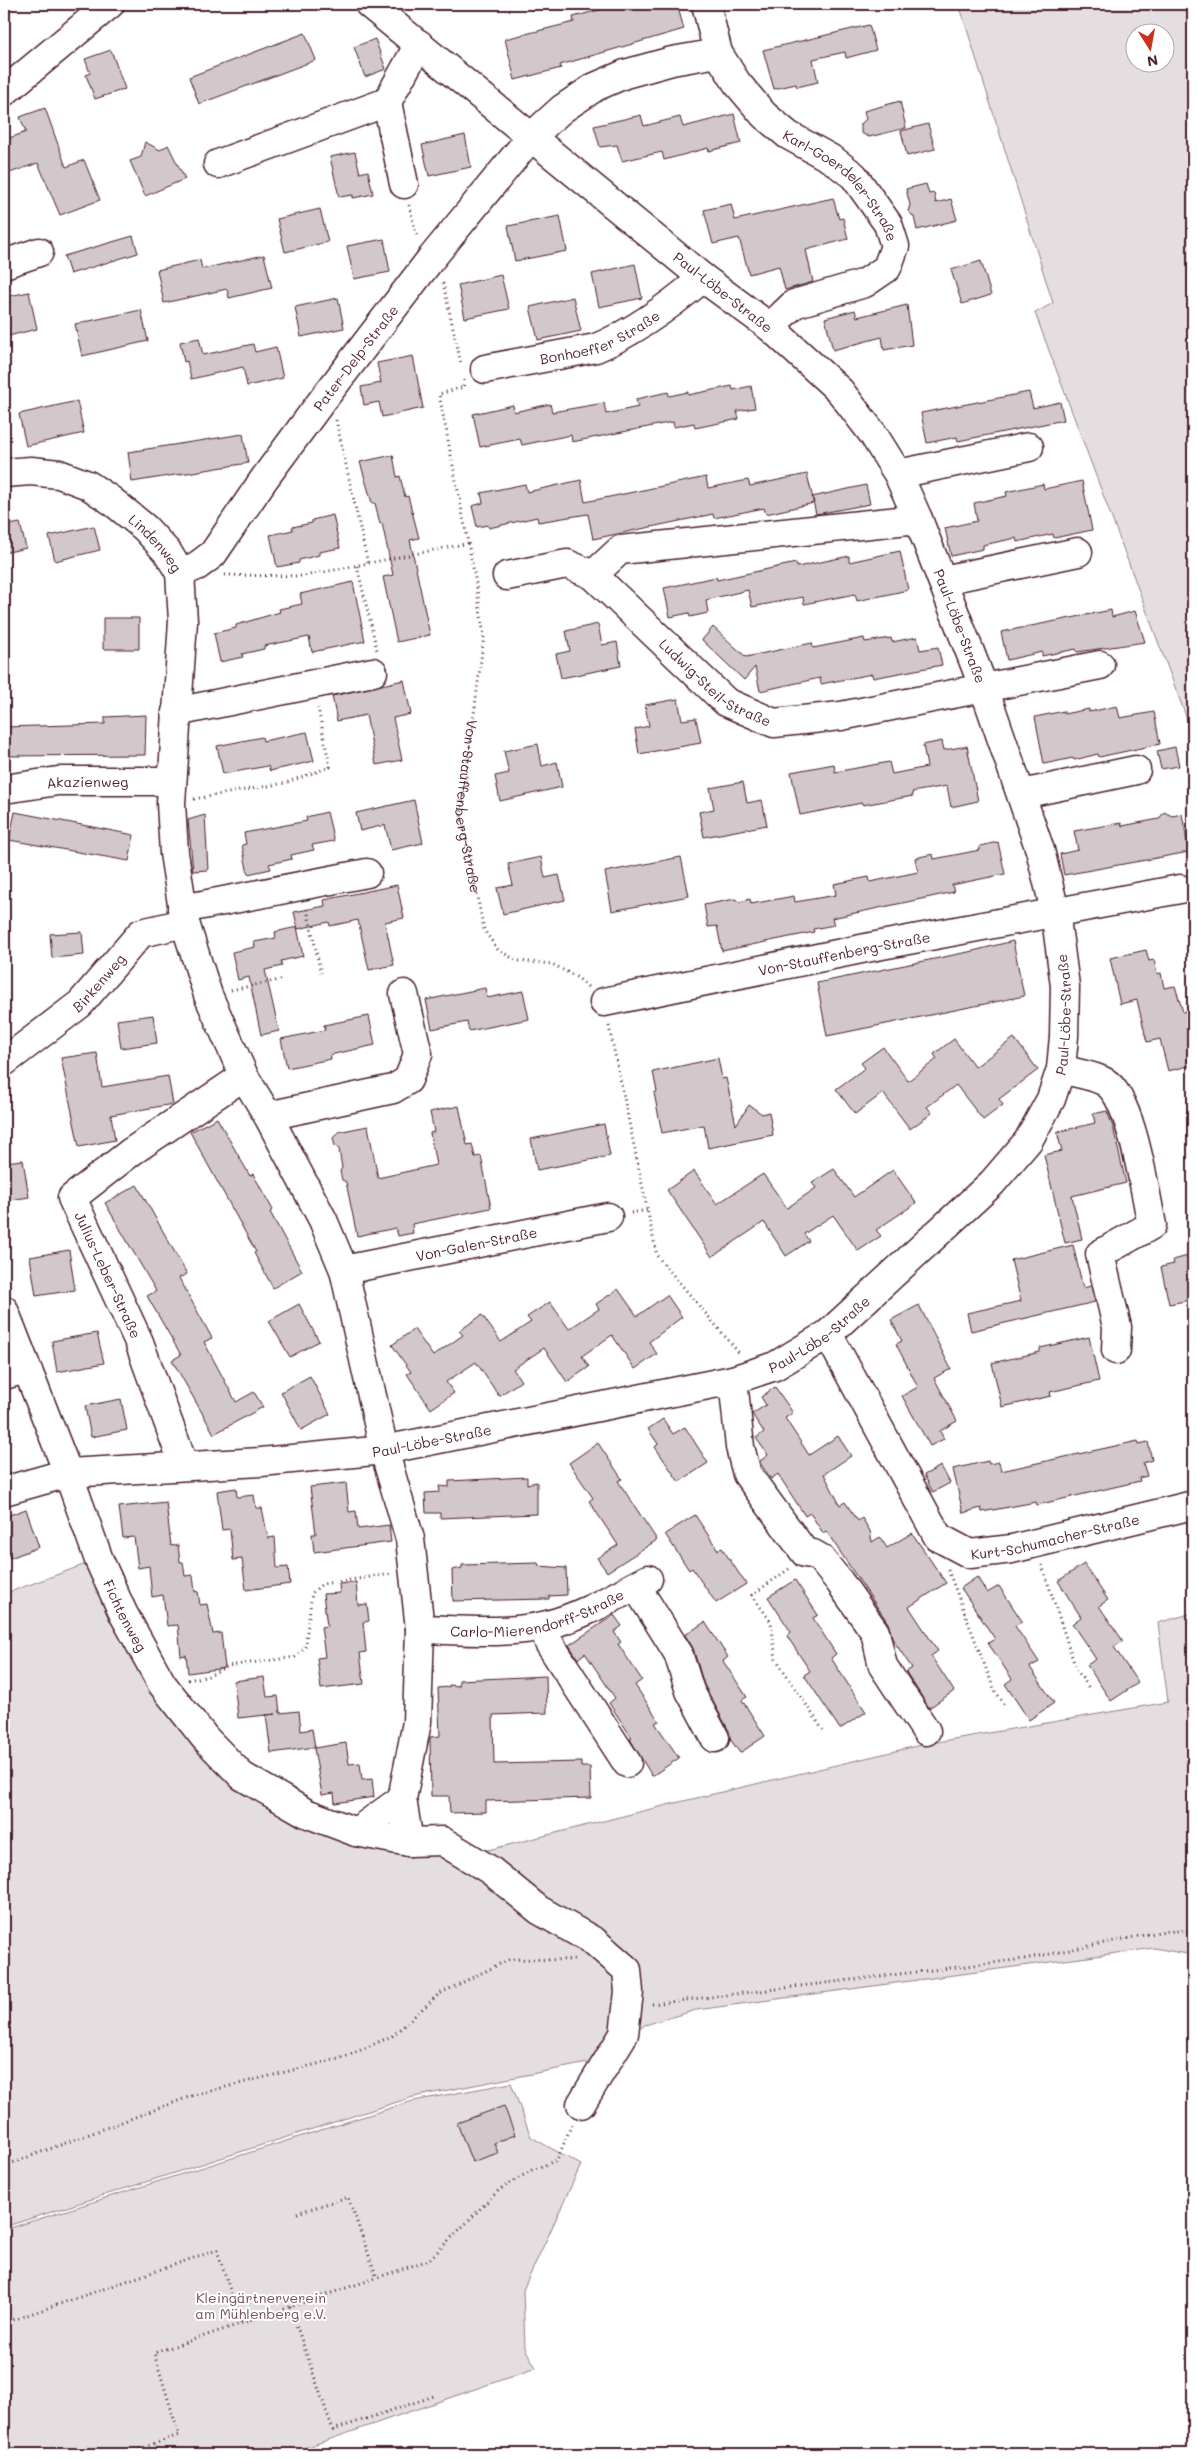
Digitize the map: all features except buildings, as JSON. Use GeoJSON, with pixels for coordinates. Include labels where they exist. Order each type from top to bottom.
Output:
{"type":"FeatureCollection","features":[{"type":"Feature","properties":{"kind":"street"},"geometry":{"type":"LineString","coordinates":[[4,92],[110,4]]}},
{"type":"Feature","properties":{"kind":"street","name":"Paul-Löbe-Straße"},"geometry":{"type":"LineString","coordinates":[[4,1491],[68,1473],[261,1462],[384,1450],[740,1378],[775,1366],[828,1334],[1004,1169],[1028,1141],[1050,1099],[1061,1069],[1065,986],[1054,911],[1040,850],[984,688],[943,580],[898,474],[873,434],[840,391],[770,327],[702,278],[369,4]]}},
{"type":"Feature","properties":{"kind":"street","name":"Karl-Goerdeler-Straße"},"geometry":{"type":"LineString","coordinates":[[706,4],[718,53],[737,84],[764,115],[788,135],[833,160],[854,176],[888,224],[895,246],[887,268],[865,283],[794,304],[770,327]]}},
{"type":"Feature","properties":{"kind":"street"},"geometry":{"type":"LineString","coordinates":[[218,164],[386,102],[419,44]]}},
{"type":"Feature","properties":{"kind":"street"},"geometry":{"type":"LineString","coordinates":[[531,137],[562,109],[595,87],[625,74],[672,61],[718,53]]}},
{"type":"Feature","properties":{"kind":"street"},"geometry":{"type":"LineString","coordinates":[[386,102],[404,184]]}},
{"type":"Feature","properties":{"kind":"street","name":"Pater-Delp-Straße"},"geometry":{"type":"LineString","coordinates":[[180,573],[197,566],[213,554],[269,472],[436,271],[531,137]]}},
{"type":"Feature","properties":{"kind":"street"},"geometry":{"type":"LineString","coordinates":[[4,264],[38,252]]}},
{"type":"Feature","properties":{"kind":"street","name":"Bonhoeffer Straße"},"geometry":{"type":"LineString","coordinates":[[470,370],[596,348],[611,342],[674,303],[702,278]]}},
{"type":"Feature","properties":{"kind":"street"},"geometry":{"type":"LineString","coordinates":[[898,474],[1029,447]]}},
{"type":"Feature","properties":{"kind":"street","name":"Lindenweg"},"geometry":{"type":"LineString","coordinates":[[4,474],[31,471],[59,474],[88,485],[112,500],[145,528],[168,553],[180,573],[183,621],[171,792]]}},
{"type":"Feature","properties":{"kind":"street"},"geometry":{"type":"LineString","coordinates":[[593,575],[620,550],[918,519]]}},
{"type":"Feature","properties":{"kind":"street"},"geometry":{"type":"LineString","coordinates":[[943,580],[1078,552]]}},
{"type":"Feature","properties":{"kind":"street","name":"Ludwig-Steil-Straße"},"geometry":{"type":"LineString","coordinates":[[507,576],[567,564],[593,575],[726,702],[774,723],[840,716],[1100,665]]}},
{"type":"Feature","properties":{"kind":"street"},"geometry":{"type":"LineString","coordinates":[[176,712],[373,672]]}},
{"type":"Feature","properties":{"kind":"street"},"geometry":{"type":"LineString","coordinates":[[1022,794],[1136,770]]}},
{"type":"Feature","properties":{"kind":"street","name":"Akazienweg"},"geometry":{"type":"LineString","coordinates":[[4,789],[58,781],[171,792]]}},
{"type":"Feature","properties":{"kind":"street"},"geometry":{"type":"LineString","coordinates":[[171,792],[174,853],[183,916],[208,995],[244,1076],[268,1116],[323,1220],[344,1270],[384,1450],[410,1539],[420,1629],[417,1722],[402,1799],[409,1842]]}},
{"type":"Feature","properties":{"kind":"street","name":"Birkenweg"},"geometry":{"type":"LineString","coordinates":[[4,1062],[80,1004],[141,933],[183,916],[302,886],[367,873]]}},
{"type":"Feature","properties":{"kind":"street","name":"Von-Stauffenberg-Straße"},"geometry":{"type":"LineString","coordinates":[[604,1002],[1054,911],[1180,889]]}},
{"type":"Feature","properties":{"kind":"street"},"geometry":{"type":"LineString","coordinates":[[268,1116],[393,1090],[408,1080],[418,1054],[404,994]]}},
{"type":"Feature","properties":{"kind":"street"},"geometry":{"type":"LineString","coordinates":[[1061,1069],[1105,1082],[1120,1098],[1129,1121],[1152,1225],[1100,1254],[1117,1328],[1116,1350]]}},
{"type":"Feature","properties":{"kind":"street","name":"Julius-Leber-Straße"},"geometry":{"type":"LineString","coordinates":[[184,1466],[139,1342],[72,1198],[131,1152],[244,1076]]}},
{"type":"Feature","properties":{"kind":"street","name":"Von-Galen-Straße"},"geometry":{"type":"LineString","coordinates":[[344,1270],[608,1217]]}},
{"type":"Feature","properties":{"kind":"street","name":"Fichtenweg"},"geometry":{"type":"LineString","coordinates":[[4,1310],[15,1372],[68,1473],[99,1560],[123,1613],[162,1684],[204,1738],[242,1776],[306,1813],[356,1832],[409,1842],[442,1841],[490,1870],[539,1910],[595,1942],[627,1970],[629,1992],[624,2034],[581,2104]]}},
{"type":"Feature","properties":{"kind":"street"},"geometry":{"type":"LineString","coordinates":[[828,1334],[938,1537]]}},
{"type":"Feature","properties":{"kind":"street"},"geometry":{"type":"LineString","coordinates":[[740,1378],[740,1447],[747,1474],[805,1553],[813,1554],[820,1558],[839,1581],[875,1632],[883,1666],[926,1732]]}},
{"type":"Feature","properties":{"kind":"street","name":"Kurt-Schumacher-Straße"},"geometry":{"type":"LineString","coordinates":[[938,1537],[970,1554],[1012,1549],[1193,1505]]}},
{"type":"Feature","properties":{"kind":"street","name":"Carlo-Mierendorff-Straße"},"geometry":{"type":"LineString","coordinates":[[420,1629],[510,1630],[544,1626],[583,1613],[642,1582],[678,1653],[690,1691],[715,1738]]}},
{"type":"Feature","properties":{"kind":"street"},"geometry":{"type":"LineString","coordinates":[[544,1626],[549,1643],[627,1763]]}},
{"type":"Feature","properties":{"kind":"street"},"geometry":{"type":"LineString","coordinates":[[356,1832],[402,1799]]}},
{"type":"Feature","properties":{"kind":"path"},"geometry":{"type":"LineString","coordinates":[[404,184],[419,249],[436,271],[470,370]]}},
{"type":"Feature","properties":{"kind":"path","name":"Von-Stauffenberg-Straße"},"geometry":{"type":"LineString","coordinates":[[470,370],[464,387],[439,394],[469,543],[484,636],[461,815],[484,930],[498,950],[518,961],[552,964],[578,978]]}},
{"type":"Feature","properties":{"kind":"path"},"geometry":{"type":"LineString","coordinates":[[338,422],[368,564]]}},
{"type":"Feature","properties":{"kind":"path"},"geometry":{"type":"LineString","coordinates":[[221,575],[304,576],[469,543]]}},
{"type":"Feature","properties":{"kind":"path"},"geometry":{"type":"LineString","coordinates":[[357,566],[379,660],[373,672]]}},
{"type":"Feature","properties":{"kind":"path"},"geometry":{"type":"LineString","coordinates":[[171,792],[285,783],[330,767],[313,684]]}},
{"type":"Feature","properties":{"kind":"path"},"geometry":{"type":"LineString","coordinates":[[302,886],[321,973]]}},
{"type":"Feature","properties":{"kind":"path"},"geometry":{"type":"LineString","coordinates":[[208,995],[284,979]]}},
{"type":"Feature","properties":{"kind":"path"},"geometry":{"type":"LineString","coordinates":[[604,1002],[657,1256],[738,1351],[740,1378]]}},
{"type":"Feature","properties":{"kind":"path"},"geometry":{"type":"LineString","coordinates":[[938,1537],[952,1586],[994,1690],[1006,1707]]}},
{"type":"Feature","properties":{"kind":"path"},"geometry":{"type":"LineString","coordinates":[[1036,1542],[1076,1669],[1089,1688]]}},
{"type":"Feature","properties":{"kind":"path"},"geometry":{"type":"LineString","coordinates":[[805,1553],[798,1563],[752,1595],[771,1622],[776,1658],[824,1730]]}},
{"type":"Feature","properties":{"kind":"path"},"geometry":{"type":"LineString","coordinates":[[162,1684],[208,1676],[228,1666],[295,1657],[305,1648],[314,1588],[322,1584],[414,1571]]}},
{"type":"Feature","properties":{"kind":"path"},"geometry":{"type":"LineString","coordinates":[[648,1998],[653,2005],[1024,1959],[1159,1932],[1193,1930]]}},
{"type":"Feature","properties":{"kind":"path"},"geometry":{"type":"LineString","coordinates":[[4,2166],[194,2094],[345,2057],[392,2036],[439,1994],[510,1959],[578,1960]]}},
{"type":"Feature","properties":{"kind":"path"},"geometry":{"type":"LineString","coordinates":[[126,2454],[179,2435],[154,2352],[429,2260],[499,2190],[532,2170],[557,2160],[581,2104]]}},
{"type":"Feature","properties":{"kind":"path"},"geometry":{"type":"LineString","coordinates":[[297,2213],[348,2197],[377,2278]]}},
{"type":"Feature","properties":{"kind":"path"},"geometry":{"type":"LineString","coordinates":[[4,2323],[217,2250],[241,2323]]}},
{"type":"Feature","properties":{"kind":"path"},"geometry":{"type":"LineString","coordinates":[[290,2307],[333,2430],[437,2395]]}},
{"type":"Feature","properties":{"kind":"green space"},"geometry":{"type":"Polygon","coordinates":[[[959,4],[1193,4],[1193,735],[1035,313],[1053,303],[959,4]]]}},
{"type":"Feature","properties":{"kind":"green space"},"geometry":{"type":"Polygon","coordinates":[[[86,1564],[162,1704],[200,1753],[248,1793],[406,1850],[448,1857],[492,1849],[671,1804],[925,1744],[1168,1702],[1158,1623],[1193,1613],[1193,1955],[1154,1948],[696,2010],[645,2025],[593,2062],[413,2097],[4,2227],[4,1594],[86,1564]]]}},
{"type":"Feature","properties":{"kind":"green space","name":"Kleingärtnerverein am Mühlenberg e.V."},"geometry":{"type":"Polygon","coordinates":[[[511,2083],[531,2137],[581,2165],[523,2290],[525,2348],[536,2368],[287,2454],[4,2454],[4,2230],[413,2101],[511,2083]]]}}]}
